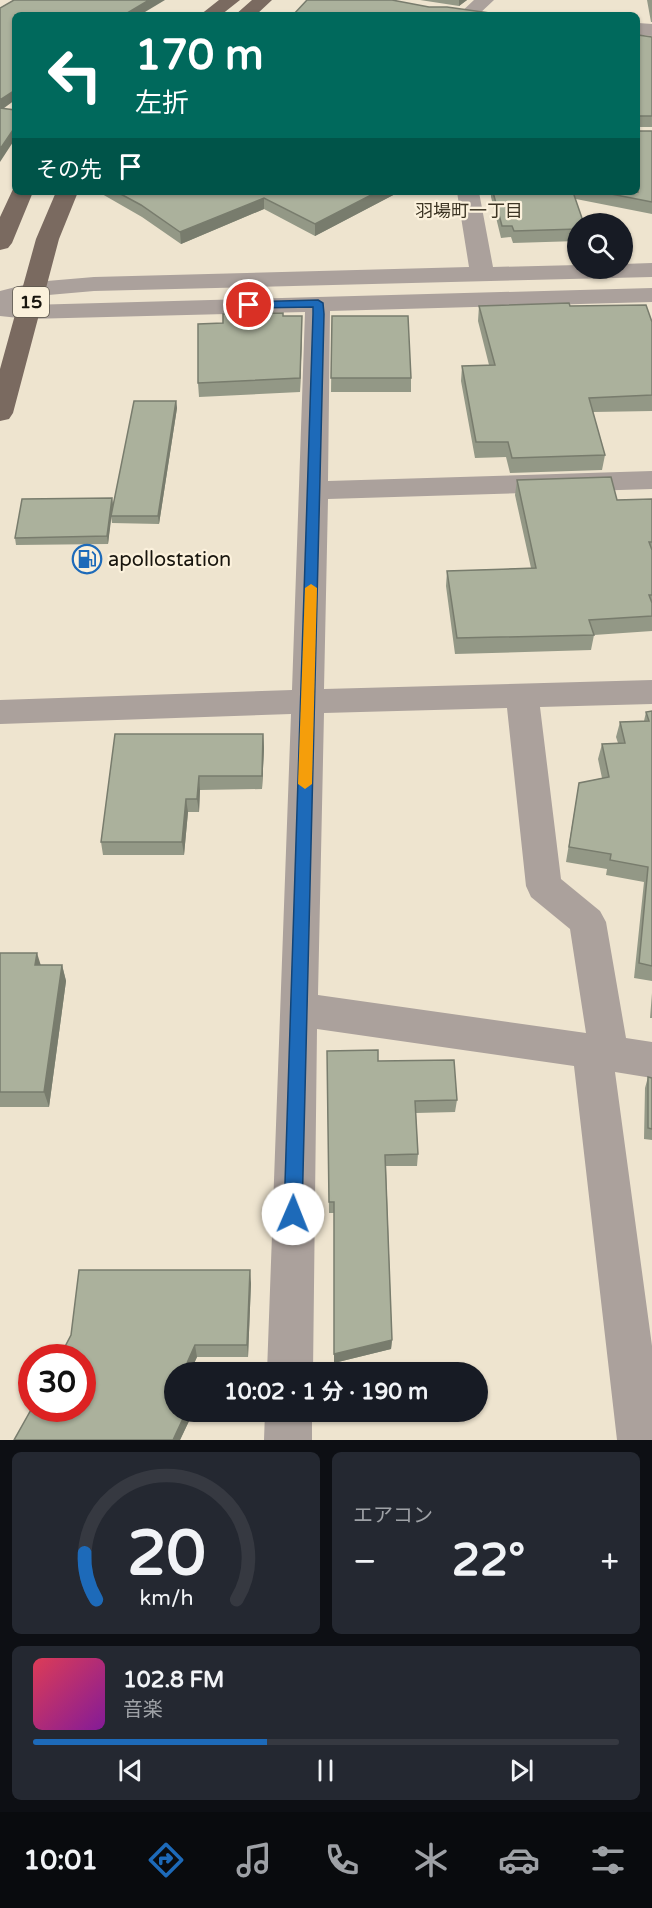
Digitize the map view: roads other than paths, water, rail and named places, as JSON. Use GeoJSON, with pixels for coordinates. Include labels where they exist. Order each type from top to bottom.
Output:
{"type":"FeatureCollection","features":[{"type":"Feature","properties":{"kind":"main road"},"geometry":{"type":"LineString","coordinates":[[213,12],[231,0]]}},
{"type":"Feature","properties":{"kind":"main road"},"geometry":{"type":"LineString","coordinates":[[248,12],[263,0]]}},
{"type":"Feature","properties":{"kind":"main road"},"geometry":{"type":"LineString","coordinates":[[0,243],[21,195]]}},
{"type":"Feature","properties":{"kind":"main road","name":"15"},"geometry":{"type":"LineString","coordinates":[[0,413],[32,300],[40,260],[58,209],[65,195]]}},
{"type":"Feature","properties":{"kind":"street"},"geometry":{"type":"LineString","coordinates":[[464,12],[485,0]]}},
{"type":"Feature","properties":{"kind":"street"},"geometry":{"type":"LineString","coordinates":[[469,195],[482,274]]}},
{"type":"Feature","properties":{"kind":"street"},"geometry":{"type":"LineString","coordinates":[[0,309],[94,284],[652,270]]}},
{"type":"Feature","properties":{"kind":"street"},"geometry":{"type":"LineString","coordinates":[[0,299],[318,303],[652,295]]}},
{"type":"Feature","properties":{"kind":"street"},"geometry":{"type":"LineString","coordinates":[[290,1362],[318,303]]}},
{"type":"Feature","properties":{"kind":"street"},"geometry":{"type":"LineString","coordinates":[[314,490],[652,480]]}},
{"type":"Feature","properties":{"kind":"street"},"geometry":{"type":"LineString","coordinates":[[0,712],[308,700],[652,692]]}},
{"type":"Feature","properties":{"kind":"street"},"geometry":{"type":"LineString","coordinates":[[522,695],[544,886],[587,922],[641,1440]]}},
{"type":"Feature","properties":{"kind":"street"},"geometry":{"type":"LineString","coordinates":[[298,1009],[652,1060]]}},
{"type":"Feature","properties":{"kind":"street"},"geometry":{"type":"LineString","coordinates":[[288,1440],[289,1422]]}},
{"type":"Feature","properties":{"kind":"place","name":"apollostation"},"geometry":{"type":"Point","coordinates":[87,559]}},
{"type":"Feature","properties":{"kind":"district","name":"羽場町一丁目"},"geometry":{"type":"Point","coordinates":[469,211]}}]}
